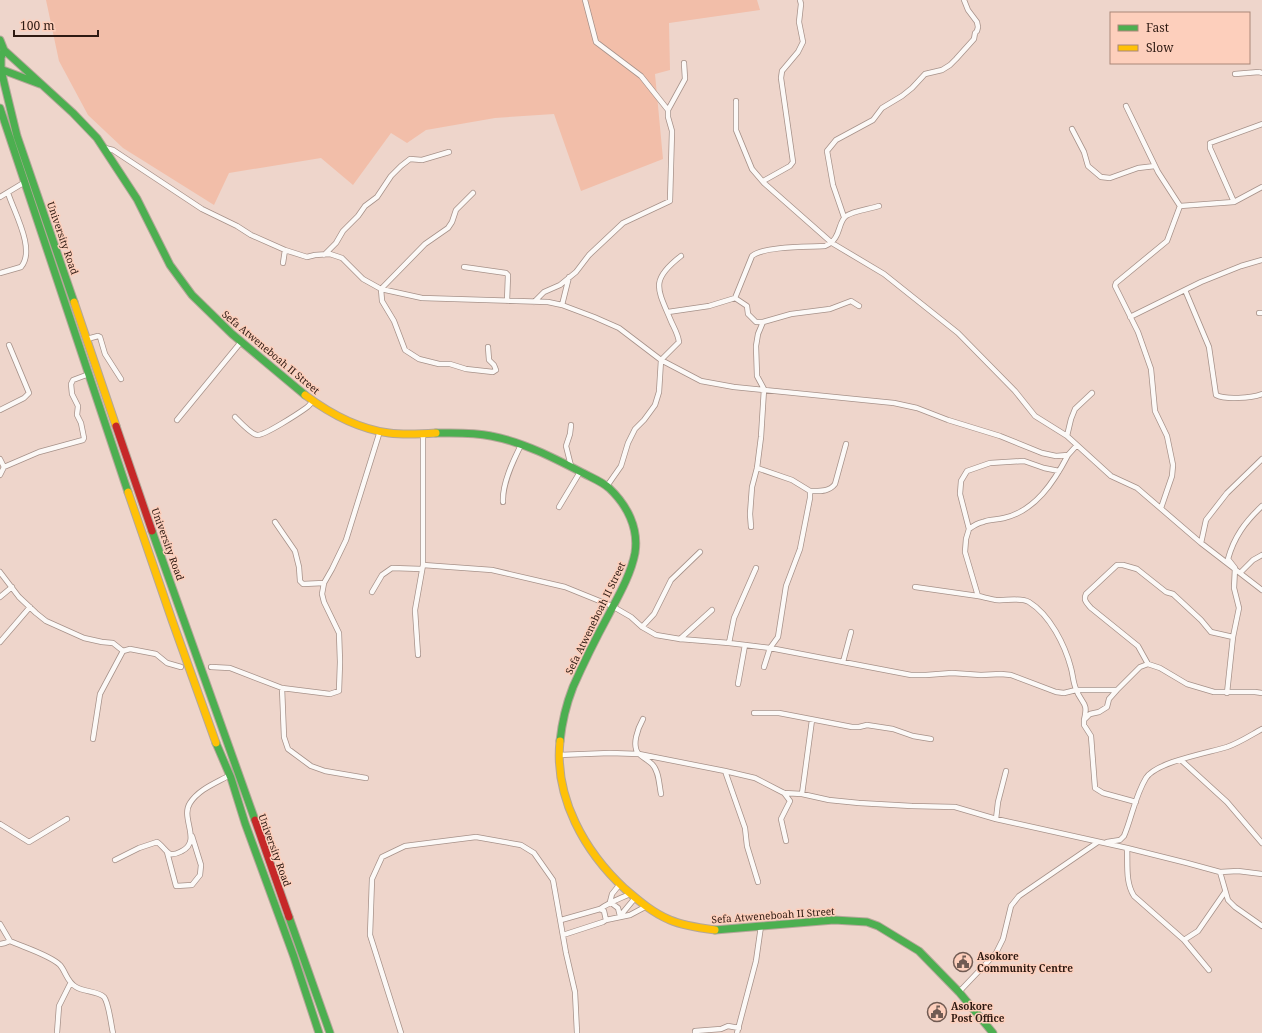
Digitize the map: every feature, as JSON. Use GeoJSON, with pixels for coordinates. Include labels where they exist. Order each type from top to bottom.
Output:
{"type":"FeatureCollection","features":[{"type":"Feature","properties":{"kind":"main road"},"geometry":{"type":"LineString","coordinates":[[0,40],[4,50]]}},
{"type":"Feature","properties":{"kind":"main road","name":"University Road"},"geometry":{"type":"LineString","coordinates":[[4,50],[0,69],[18,136],[146,513],[330,1033]]}},
{"type":"Feature","properties":{"kind":"main road","name":"Sefa Atweneboah II Street"},"geometry":{"type":"LineString","coordinates":[[4,50],[40,84],[74,112],[88,127],[130,186],[148,218],[161,249],[191,294],[241,342],[313,401],[340,417],[388,433],[479,434],[500,438],[521,445],[570,466],[607,486],[615,495],[631,518],[635,532],[633,562],[625,582],[612,606],[568,701],[560,731],[559,755],[565,797],[574,822],[604,868],[632,896],[645,907],[677,923],[692,927],[719,930],[834,920],[867,922],[878,926],[919,951],[959,992],[993,1033]]}},
{"type":"Feature","properties":{"kind":"main road","name":"Sefa Atweneboah II Street"},"geometry":{"type":"LineString","coordinates":[[0,69],[40,84]]}},
{"type":"Feature","properties":{"kind":"main road","name":"University Road"},"geometry":{"type":"LineString","coordinates":[[0,108],[172,620],[223,761],[230,775],[244,822],[319,1033]]}},
{"type":"Feature","properties":{"kind":"main road"},"geometry":{"type":"LineString","coordinates":[[308,1000],[317,997]]}},
{"type":"Feature","properties":{"kind":"street"},"geometry":{"type":"LineString","coordinates":[[584,0],[596,42],[642,76],[668,110]]}},
{"type":"Feature","properties":{"kind":"street"},"geometry":{"type":"LineString","coordinates":[[764,183],[765,180],[790,166],[793,162],[781,78],[782,71],[798,52],[803,42],[799,22],[802,4],[800,0]]}},
{"type":"Feature","properties":{"kind":"street"},"geometry":{"type":"LineString","coordinates":[[844,218],[833,185],[826,151],[836,140],[873,120],[882,108],[902,96],[925,74],[942,70],[956,59],[974,39],[978,27],[977,22],[968,10],[964,0]]}},
{"type":"Feature","properties":{"kind":"street"},"geometry":{"type":"LineString","coordinates":[[534,302],[544,292],[560,285],[576,272],[589,255],[623,222],[670,201],[672,131],[668,110],[685,79],[684,63]]}},
{"type":"Feature","properties":{"kind":"street"},"geometry":{"type":"LineString","coordinates":[[1236,74],[1262,73]]}},
{"type":"Feature","properties":{"kind":"street"},"geometry":{"type":"LineString","coordinates":[[736,102],[736,130],[752,170],[764,183],[832,243],[884,274],[958,333],[1015,391],[1035,416],[1066,436],[1111,476],[1137,488],[1262,590]]}},
{"type":"Feature","properties":{"kind":"street"},"geometry":{"type":"LineString","coordinates":[[1126,106],[1155,166],[1180,206]]}},
{"type":"Feature","properties":{"kind":"street"},"geometry":{"type":"LineString","coordinates":[[1234,202],[1218,162],[1210,148],[1210,143],[1262,124]]}},
{"type":"Feature","properties":{"kind":"street"},"geometry":{"type":"LineString","coordinates":[[1072,129],[1084,152],[1088,166],[1101,177],[1110,178],[1138,168],[1155,166]]}},
{"type":"Feature","properties":{"kind":"street"},"geometry":{"type":"LineString","coordinates":[[104,148],[113,150],[202,209],[237,226],[251,235],[285,250],[307,257],[315,254],[330,254],[342,258],[363,279],[381,289],[422,298],[548,302],[562,305],[619,328],[662,360],[701,380],[734,387],[894,403],[917,408],[948,420],[1000,436],[1042,453],[1056,456],[1068,455]]}},
{"type":"Feature","properties":{"kind":"street"},"geometry":{"type":"LineString","coordinates":[[324,255],[336,243],[342,230],[377,196],[391,176],[401,166],[410,159],[422,160],[449,152]]}},
{"type":"Feature","properties":{"kind":"street"},"geometry":{"type":"LineString","coordinates":[[0,196],[8,193],[25,182]]}},
{"type":"Feature","properties":{"kind":"street"},"geometry":{"type":"LineString","coordinates":[[1180,206],[1234,202],[1262,187]]}},
{"type":"Feature","properties":{"kind":"street"},"geometry":{"type":"LineString","coordinates":[[0,273],[21,267],[26,259],[22,229],[8,193]]}},
{"type":"Feature","properties":{"kind":"street"},"geometry":{"type":"LineString","coordinates":[[473,193],[456,210],[452,222],[448,228],[425,244],[381,289],[382,301],[394,321],[405,350],[419,358],[439,364],[450,364],[466,369],[493,372],[496,370],[494,365],[489,360],[488,347]]}},
{"type":"Feature","properties":{"kind":"street"},"geometry":{"type":"LineString","coordinates":[[735,298],[752,256],[757,252],[777,249],[825,246],[832,243],[844,218],[849,214],[879,206]]}},
{"type":"Feature","properties":{"kind":"street"},"geometry":{"type":"LineString","coordinates":[[1161,508],[1172,476],[1173,465],[1167,436],[1155,411],[1151,369],[1138,332],[1118,289],[1115,286],[1116,283],[1167,241],[1180,206]]}},
{"type":"Feature","properties":{"kind":"street"},"geometry":{"type":"LineString","coordinates":[[283,263],[285,250]]}},
{"type":"Feature","properties":{"kind":"street"},"geometry":{"type":"LineString","coordinates":[[607,486],[621,466],[628,443],[635,429],[644,420],[654,404],[659,392],[662,360],[679,342],[677,332],[660,295],[660,281],[668,266],[681,256]]}},
{"type":"Feature","properties":{"kind":"street"},"geometry":{"type":"LineString","coordinates":[[1130,317],[1201,282],[1241,266],[1262,260]]}},
{"type":"Feature","properties":{"kind":"street"},"geometry":{"type":"LineString","coordinates":[[464,267],[506,273],[508,275],[507,301]]}},
{"type":"Feature","properties":{"kind":"street"},"geometry":{"type":"LineString","coordinates":[[562,305],[569,277]]}},
{"type":"Feature","properties":{"kind":"street"},"geometry":{"type":"LineString","coordinates":[[1186,290],[1209,347],[1216,395],[1221,397],[1255,397],[1262,394]]}},
{"type":"Feature","properties":{"kind":"street"},"geometry":{"type":"LineString","coordinates":[[668,312],[709,306],[735,298]]}},
{"type":"Feature","properties":{"kind":"street"},"geometry":{"type":"LineString","coordinates":[[735,298],[747,306],[748,314],[756,322],[762,322],[791,314],[830,309],[851,301],[859,306]]}},
{"type":"Feature","properties":{"kind":"street"},"geometry":{"type":"LineString","coordinates":[[751,527],[750,514],[752,487],[757,468],[761,437],[764,389],[757,376],[756,346],[762,322]]}},
{"type":"Feature","properties":{"kind":"street"},"geometry":{"type":"LineString","coordinates":[[87,339],[98,336],[100,337],[105,354],[121,379]]}},
{"type":"Feature","properties":{"kind":"street"},"geometry":{"type":"LineString","coordinates":[[176,420],[241,342]]}},
{"type":"Feature","properties":{"kind":"street"},"geometry":{"type":"LineString","coordinates":[[0,410],[24,398],[29,393],[9,345]]}},
{"type":"Feature","properties":{"kind":"street"},"geometry":{"type":"LineString","coordinates":[[0,475],[4,467],[40,452],[83,440],[84,438],[81,423],[77,416],[78,406],[72,394],[71,384],[72,380],[89,374]]}},
{"type":"Feature","properties":{"kind":"street"},"geometry":{"type":"LineString","coordinates":[[1066,436],[1071,419],[1076,409],[1092,393]]}},
{"type":"Feature","properties":{"kind":"street"},"geometry":{"type":"LineString","coordinates":[[235,417],[257,435],[278,426],[306,409],[313,401]]}},
{"type":"Feature","properties":{"kind":"street"},"geometry":{"type":"LineString","coordinates":[[570,425],[570,434],[566,446],[570,466]]}},
{"type":"Feature","properties":{"kind":"street"},"geometry":{"type":"LineString","coordinates":[[211,668],[230,668],[282,688],[330,694],[339,691],[339,633],[324,602],[322,594],[324,583],[332,570],[346,540],[380,431]]}},
{"type":"Feature","properties":{"kind":"street"},"geometry":{"type":"LineString","coordinates":[[418,655],[415,610],[423,567],[423,434]]}},
{"type":"Feature","properties":{"kind":"street"},"geometry":{"type":"LineString","coordinates":[[757,468],[792,480],[810,491],[828,490],[835,484],[846,444]]}},
{"type":"Feature","properties":{"kind":"street"},"geometry":{"type":"LineString","coordinates":[[503,502],[503,496],[512,464],[521,445]]}},
{"type":"Feature","properties":{"kind":"street"},"geometry":{"type":"LineString","coordinates":[[969,528],[984,521],[1004,518],[1023,511],[1034,503],[1060,471],[1068,455],[1077,445]]}},
{"type":"Feature","properties":{"kind":"street"},"geometry":{"type":"LineString","coordinates":[[1202,542],[1206,520],[1227,493],[1262,459]]}},
{"type":"Feature","properties":{"kind":"street"},"geometry":{"type":"LineString","coordinates":[[0,460],[4,467]]}},
{"type":"Feature","properties":{"kind":"street"},"geometry":{"type":"LineString","coordinates":[[978,596],[965,552],[969,528],[960,494],[961,481],[967,471],[990,463],[1024,462],[1060,471]]}},
{"type":"Feature","properties":{"kind":"street"},"geometry":{"type":"LineString","coordinates":[[559,507],[580,472]]}},
{"type":"Feature","properties":{"kind":"street"},"geometry":{"type":"LineString","coordinates":[[764,667],[770,648],[778,637],[786,586],[800,549],[810,491]]}},
{"type":"Feature","properties":{"kind":"street"},"geometry":{"type":"LineString","coordinates":[[1227,693],[1233,637],[1238,608],[1234,588],[1234,568],[1228,559],[1232,544],[1238,533],[1262,506]]}},
{"type":"Feature","properties":{"kind":"street"},"geometry":{"type":"LineString","coordinates":[[275,522],[295,551],[300,567],[300,581],[303,584],[324,583]]}},
{"type":"Feature","properties":{"kind":"street"},"geometry":{"type":"LineString","coordinates":[[642,627],[654,614],[671,580],[700,552]]}},
{"type":"Feature","properties":{"kind":"street"},"geometry":{"type":"LineString","coordinates":[[1240,573],[1253,560],[1262,555]]}},
{"type":"Feature","properties":{"kind":"street"},"geometry":{"type":"LineString","coordinates":[[1148,664],[1138,646],[1091,608],[1084,598],[1086,594],[1117,565],[1137,569],[1166,592],[1173,594],[1201,620],[1211,632],[1233,637]]}},
{"type":"Feature","properties":{"kind":"street"},"geometry":{"type":"LineString","coordinates":[[372,592],[382,575],[392,568],[423,567],[492,570],[565,587],[612,606],[631,617],[642,627],[656,635],[680,640],[729,643],[770,648],[911,675],[952,673],[1001,674],[1021,678],[1056,692],[1064,693],[1076,690],[1117,690]]}},
{"type":"Feature","properties":{"kind":"street"},"geometry":{"type":"LineString","coordinates":[[729,643],[734,618],[756,568]]}},
{"type":"Feature","properties":{"kind":"street"},"geometry":{"type":"LineString","coordinates":[[0,572],[19,597],[46,621],[84,638],[113,643],[123,651]]}},
{"type":"Feature","properties":{"kind":"street"},"geometry":{"type":"LineString","coordinates":[[0,597],[12,587]]}},
{"type":"Feature","properties":{"kind":"street"},"geometry":{"type":"LineString","coordinates":[[915,587],[996,600],[1019,600],[1028,602],[1046,617],[1062,643],[1071,667],[1076,690],[1085,706],[1086,712],[1084,725],[1091,736],[1095,788],[1103,793],[1136,802]]}},
{"type":"Feature","properties":{"kind":"street"},"geometry":{"type":"LineString","coordinates":[[0,642],[30,607]]}},
{"type":"Feature","properties":{"kind":"street"},"geometry":{"type":"LineString","coordinates":[[680,640],[712,610]]}},
{"type":"Feature","properties":{"kind":"street"},"geometry":{"type":"LineString","coordinates":[[843,662],[851,632]]}},
{"type":"Feature","properties":{"kind":"street"},"geometry":{"type":"LineString","coordinates":[[738,684],[745,645]]}},
{"type":"Feature","properties":{"kind":"street"},"geometry":{"type":"LineString","coordinates":[[93,739],[100,694],[123,651],[130,649],[156,654],[167,663],[181,667]]}},
{"type":"Feature","properties":{"kind":"street"},"geometry":{"type":"LineString","coordinates":[[1084,720],[1090,714],[1099,712],[1107,707],[1109,699],[1117,690],[1140,667],[1148,664],[1160,668],[1187,684],[1214,692],[1262,693]]}},
{"type":"Feature","properties":{"kind":"street"},"geometry":{"type":"LineString","coordinates":[[282,688],[284,737],[288,749],[311,766],[325,771],[366,778]]}},
{"type":"Feature","properties":{"kind":"street"},"geometry":{"type":"LineString","coordinates":[[754,713],[779,713],[859,728],[867,724],[931,739]]}},
{"type":"Feature","properties":{"kind":"street"},"geometry":{"type":"LineString","coordinates":[[643,719],[635,743],[636,749],[639,754],[653,764],[658,777],[661,794]]}},
{"type":"Feature","properties":{"kind":"street"},"geometry":{"type":"LineString","coordinates":[[802,794],[812,720]]}},
{"type":"Feature","properties":{"kind":"street"},"geometry":{"type":"LineString","coordinates":[[959,992],[996,953],[1003,939],[1011,906],[1019,896],[1097,842],[1114,842],[1120,840],[1124,836],[1140,788],[1151,772],[1201,753],[1232,745],[1262,729]]}},
{"type":"Feature","properties":{"kind":"street"},"geometry":{"type":"LineString","coordinates":[[559,755],[610,753],[639,754],[755,778],[784,793],[802,794],[829,800],[859,803],[955,807],[996,819],[1127,848],[1220,872],[1238,871],[1262,874]]}},
{"type":"Feature","properties":{"kind":"street"},"geometry":{"type":"LineString","coordinates":[[1182,760],[1227,802],[1262,843]]}},
{"type":"Feature","properties":{"kind":"street"},"geometry":{"type":"LineString","coordinates":[[726,771],[745,828],[748,846],[758,882]]}},
{"type":"Feature","properties":{"kind":"street"},"geometry":{"type":"LineString","coordinates":[[996,819],[998,802],[1006,772]]}},
{"type":"Feature","properties":{"kind":"street"},"geometry":{"type":"LineString","coordinates":[[167,851],[176,886],[192,885],[200,875],[201,864],[186,811],[189,804],[198,792],[230,775]]}},
{"type":"Feature","properties":{"kind":"street"},"geometry":{"type":"LineString","coordinates":[[784,793],[790,801],[781,819],[786,841]]}},
{"type":"Feature","properties":{"kind":"street"},"geometry":{"type":"LineString","coordinates":[[0,824],[30,842],[67,819]]}},
{"type":"Feature","properties":{"kind":"street"},"geometry":{"type":"LineString","coordinates":[[115,860],[139,848],[157,842],[162,844],[169,854],[175,855],[188,848],[191,832]]}},
{"type":"Feature","properties":{"kind":"street"},"geometry":{"type":"LineString","coordinates":[[401,1033],[370,935],[372,879],[382,858],[406,846],[476,838],[521,845],[534,852],[553,880],[575,992],[576,1033]]}},
{"type":"Feature","properties":{"kind":"street"},"geometry":{"type":"LineString","coordinates":[[1127,848],[1128,884],[1134,896],[1184,940],[1209,970]]}},
{"type":"Feature","properties":{"kind":"street"},"geometry":{"type":"LineString","coordinates":[[1220,872],[1228,900],[1235,907],[1262,926]]}},
{"type":"Feature","properties":{"kind":"street"},"geometry":{"type":"LineString","coordinates":[[610,902],[612,894],[620,884]]}},
{"type":"Feature","properties":{"kind":"street"},"geometry":{"type":"LineString","coordinates":[[1184,940],[1198,931],[1225,892]]}},
{"type":"Feature","properties":{"kind":"street"},"geometry":{"type":"LineString","coordinates":[[561,920],[600,909],[610,902],[632,896]]}},
{"type":"Feature","properties":{"kind":"street"},"geometry":{"type":"LineString","coordinates":[[620,916],[632,896]]}},
{"type":"Feature","properties":{"kind":"street"},"geometry":{"type":"LineString","coordinates":[[610,902],[618,908],[620,916]]}},
{"type":"Feature","properties":{"kind":"street"},"geometry":{"type":"LineString","coordinates":[[563,935],[606,920],[630,915],[645,907]]}},
{"type":"Feature","properties":{"kind":"street"},"geometry":{"type":"LineString","coordinates":[[600,909],[604,911],[606,920]]}},
{"type":"Feature","properties":{"kind":"street"},"geometry":{"type":"LineString","coordinates":[[0,924],[10,941],[38,953],[60,966],[70,984],[85,992],[99,993],[104,997],[113,1033]]}},
{"type":"Feature","properties":{"kind":"street"},"geometry":{"type":"LineString","coordinates":[[737,1033],[756,961],[761,926]]}},
{"type":"Feature","properties":{"kind":"street"},"geometry":{"type":"LineString","coordinates":[[0,944],[10,941]]}},
{"type":"Feature","properties":{"kind":"street"},"geometry":{"type":"LineString","coordinates":[[57,1033],[60,1006],[70,984]]}},
{"type":"Feature","properties":{"kind":"street"},"geometry":{"type":"LineString","coordinates":[[695,1033],[721,1029],[728,1026],[739,1028]]}},
{"type":"Feature","properties":{"kind":"shaded area"},"geometry":{"type":"Polygon","coordinates":[[[46,0],[757,0],[760,10],[669,23],[670,70],[655,74],[663,159],[581,191],[554,114],[495,118],[426,130],[407,143],[391,133],[353,185],[321,158],[229,173],[214,205],[123,148],[88,115],[59,61],[46,0]]]}},
{"type":"Feature","properties":{"kind":"traffic: fast"},"geometry":{"type":"LineString","coordinates":[[0,40],[4,50],[0,60]]}},
{"type":"Feature","properties":{"kind":"traffic: fast"},"geometry":{"type":"LineString","coordinates":[[4,50],[73,113],[97,138],[137,199],[170,265],[192,295],[232,334],[305,395]]}},
{"type":"Feature","properties":{"kind":"traffic: fast"},"geometry":{"type":"LineString","coordinates":[[1,59],[1,70],[17,136],[74,302]]}},
{"type":"Feature","properties":{"kind":"traffic: fast"},"geometry":{"type":"LineString","coordinates":[[0,69],[40,84]]}},
{"type":"Feature","properties":{"kind":"traffic: fast"},"geometry":{"type":"LineString","coordinates":[[0,108],[128,492]]}},
{"type":"Feature","properties":{"kind":"traffic: fast"},"geometry":{"type":"LineString","coordinates":[[436,433],[484,435],[515,442],[538,451],[600,481],[609,488],[621,502],[630,518],[636,544],[631,569],[573,687],[568,700],[560,741]]}},
{"type":"Feature","properties":{"kind":"traffic: fast"},"geometry":{"type":"LineString","coordinates":[[152,531],[255,820]]}},
{"type":"Feature","properties":{"kind":"traffic: fast"},"geometry":{"type":"LineString","coordinates":[[216,743],[231,778],[245,823],[294,957],[319,1033]]}},
{"type":"Feature","properties":{"kind":"traffic: fast"},"geometry":{"type":"LineString","coordinates":[[289,917],[330,1033]]}},
{"type":"Feature","properties":{"kind":"traffic: fast"},"geometry":{"type":"LineString","coordinates":[[715,930],[834,920],[867,922],[878,926],[919,951],[959,992],[993,1033]]}},
{"type":"Feature","properties":{"kind":"traffic: slow"},"geometry":{"type":"LineString","coordinates":[[74,302],[116,426]]}},
{"type":"Feature","properties":{"kind":"traffic: slow"},"geometry":{"type":"LineString","coordinates":[[305,395],[334,414],[367,428],[395,434],[436,433]]}},
{"type":"Feature","properties":{"kind":"traffic: slow"},"geometry":{"type":"LineString","coordinates":[[128,492],[216,743]]}},
{"type":"Feature","properties":{"kind":"traffic: slow"},"geometry":{"type":"LineString","coordinates":[[560,741],[559,762],[567,803],[585,841],[610,874],[625,889],[658,914],[681,924],[715,930]]}},
{"type":"Feature","properties":{"kind":"traffic: jam"},"geometry":{"type":"LineString","coordinates":[[116,426],[152,531]]}},
{"type":"Feature","properties":{"kind":"traffic: jam"},"geometry":{"type":"LineString","coordinates":[[255,820],[289,917]]}},
{"type":"Feature","properties":{"kind":"place","name":"Asokore Community Centre"},"geometry":{"type":"Point","coordinates":[963,962]}},
{"type":"Feature","properties":{"kind":"place","name":"Asokore Post Office"},"geometry":{"type":"Point","coordinates":[937,1012]}}]}
